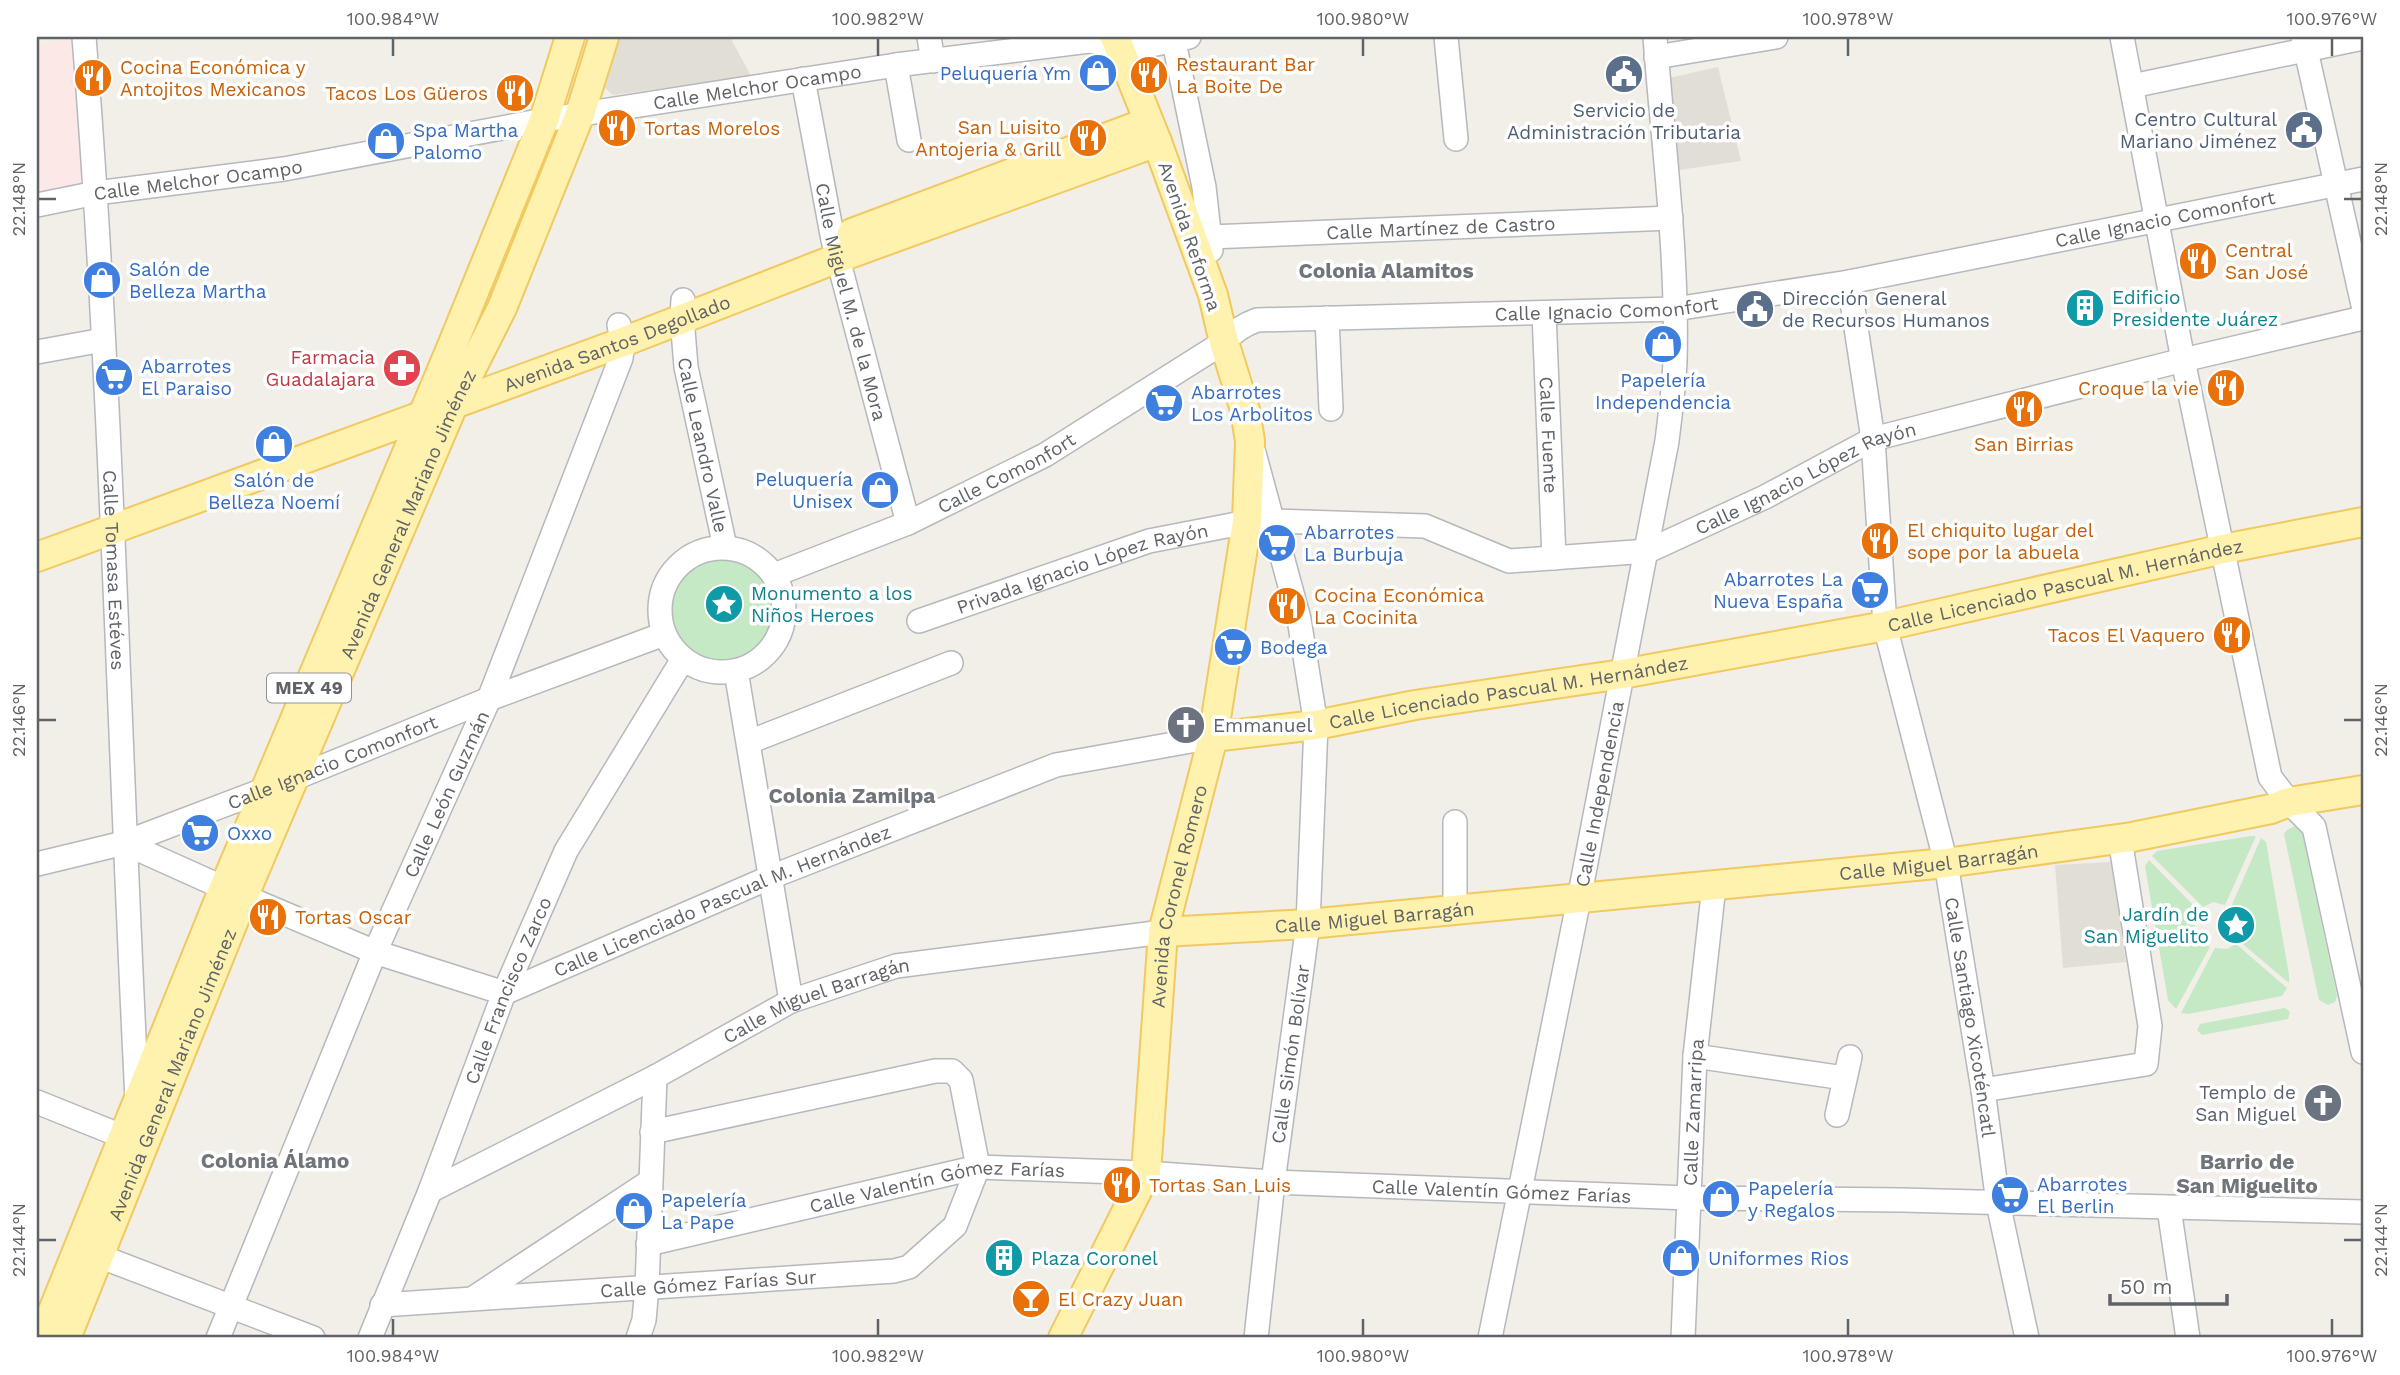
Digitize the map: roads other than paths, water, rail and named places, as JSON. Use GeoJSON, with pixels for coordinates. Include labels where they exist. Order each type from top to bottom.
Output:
{"type":"FeatureCollection","features":[{"type":"Feature","properties":{"kind":"main road","name":"Avenida General Mariano Jiménez"},"geometry":{"type":"LineString","coordinates":[[42,1338],[45,1309],[124,1137],[137,1102],[234,892],[295,778],[442,400],[544,120],[570,37]]}},
{"type":"Feature","properties":{"kind":"main road","name":"Avenida General Mariano Jiménez"},"geometry":{"type":"LineString","coordinates":[[66,1338],[234,892],[268,789],[442,400],[502,308],[580,114],[596,39]]}},
{"type":"Feature","properties":{"kind":"main road","name":"Avenida Reforma"},"geometry":{"type":"LineString","coordinates":[[1117,41],[1213,295],[1251,441]]}},
{"type":"Feature","properties":{"kind":"main road","name":"Avenida Santos Degollado"},"geometry":{"type":"LineString","coordinates":[[37,539],[113,519],[442,400],[836,249],[1153,132]]}},
{"type":"Feature","properties":{"kind":"main road","name":"Avenida Coronel Romero"},"geometry":{"type":"LineString","coordinates":[[1063,1338],[1146,1173],[1163,932],[1213,737],[1260,522],[1251,441]]}},
{"type":"Feature","properties":{"kind":"main road","name":"Avenida Santos Degollado"},"geometry":{"type":"LineString","coordinates":[[37,557],[113,519]]}},
{"type":"Feature","properties":{"kind":"main road","name":"Calle Licenciado Pascual M. Hernández"},"geometry":{"type":"LineString","coordinates":[[1213,737],[1316,725],[1415,705],[1622,674],[1885,626],[2222,549],[2363,522]]}},
{"type":"Feature","properties":{"kind":"main road","name":"Calle Miguel Barragán"},"geometry":{"type":"LineString","coordinates":[[1163,932],[1308,924],[1947,863],[2120,839],[2289,802],[2363,790]]}},
{"type":"Feature","properties":{"kind":"street","name":"Calle Tomasa Estéves"},"geometry":{"type":"LineString","coordinates":[[83,37],[96,193],[113,519],[124,843],[137,1102]]}},
{"type":"Feature","properties":{"kind":"street"},"geometry":{"type":"LineString","coordinates":[[929,37],[933,61]]}},
{"type":"Feature","properties":{"kind":"street"},"geometry":{"type":"LineString","coordinates":[[1446,37],[1456,139]]}},
{"type":"Feature","properties":{"kind":"street"},"geometry":{"type":"LineString","coordinates":[[1656,47],[1776,37]]}},
{"type":"Feature","properties":{"kind":"street"},"geometry":{"type":"LineString","coordinates":[[2122,37],[2183,360],[2270,777],[2289,802],[2314,827],[2359,1010],[2363,1052]]}},
{"type":"Feature","properties":{"kind":"street","name":"Calle Melchor Ocampo"},"geometry":{"type":"LineString","coordinates":[[37,205],[96,193],[284,169],[544,120],[896,65],[1089,41],[1117,41],[1137,48],[1178,38]]}},
{"type":"Feature","properties":{"kind":"street"},"geometry":{"type":"LineString","coordinates":[[1178,38],[1204,187],[1213,295]]}},
{"type":"Feature","properties":{"kind":"street"},"geometry":{"type":"LineString","coordinates":[[2132,86],[2304,44],[2363,38]]}},
{"type":"Feature","properties":{"kind":"street"},"geometry":{"type":"LineString","coordinates":[[2304,44],[2363,305]]}},
{"type":"Feature","properties":{"kind":"street","name":"Calle Independencia"},"geometry":{"type":"LineString","coordinates":[[1490,1338],[1648,551],[1667,441],[1675,364],[1675,309],[1671,218],[1656,47]]}},
{"type":"Feature","properties":{"kind":"street"},"geometry":{"type":"LineString","coordinates":[[896,65],[909,140]]}},
{"type":"Feature","properties":{"kind":"street","name":"Calle Miguel M. de la Mora"},"geometry":{"type":"LineString","coordinates":[[803,79],[836,249],[908,523]]}},
{"type":"Feature","properties":{"kind":"street","name":"Calle Ignacio Comonfort"},"geometry":{"type":"LineString","coordinates":[[1224,342],[1243,325],[1257,320],[1675,309],[1849,282],[2363,179]]}},
{"type":"Feature","properties":{"kind":"street","name":"Calle Martínez de Castro"},"geometry":{"type":"LineString","coordinates":[[1210,237],[1671,218]]}},
{"type":"Feature","properties":{"kind":"street","name":"Calle Santiago Xicoténcatl"},"geometry":{"type":"LineString","coordinates":[[1849,282],[1873,439],[1885,626],[1947,863],[1998,1203],[2026,1338]]}},
{"type":"Feature","properties":{"kind":"street","name":"Calle Leandro Valle"},"geometry":{"type":"LineString","coordinates":[[683,309],[686,368],[725,547]]}},
{"type":"Feature","properties":{"kind":"street","name":"Calle Fuente"},"geometry":{"type":"LineString","coordinates":[[1544,313],[1554,558]]}},
{"type":"Feature","properties":{"kind":"street"},"geometry":{"type":"LineString","coordinates":[[1327,318],[1331,409]]}},
{"type":"Feature","properties":{"kind":"street","name":"Calle Ignacio López Rayón"},"geometry":{"type":"LineString","coordinates":[[1260,522],[1425,526],[1509,561],[1648,551],[1765,497],[1873,439],[2183,360],[2363,318]]}},
{"type":"Feature","properties":{"kind":"street","name":"Calle León Guzmán"},"geometry":{"type":"LineString","coordinates":[[218,1338],[375,952],[489,699],[612,383],[621,358],[621,333]]}},
{"type":"Feature","properties":{"kind":"street"},"geometry":{"type":"LineString","coordinates":[[37,352],[103,340]]}},
{"type":"Feature","properties":{"kind":"street","name":"Calle Comonfort"},"geometry":{"type":"LineString","coordinates":[[774,575],[908,523],[1045,455],[1224,342]]}},
{"type":"Feature","properties":{"kind":"street","name":"Privada Ignacio López Rayón"},"geometry":{"type":"LineString","coordinates":[[919,621],[1149,541],[1260,522]]}},
{"type":"Feature","properties":{"kind":"street","name":"Calle Simón Bolívar"},"geometry":{"type":"LineString","coordinates":[[1255,1338],[1308,924],[1316,725],[1300,619],[1260,522]]}},
{"type":"Feature","properties":{"kind":"street"},"geometry":{"type":"LineString","coordinates":[[725,547],[742,551],[760,560],[774,575],[782,593],[785,612],[781,630],[771,649],[755,663],[736,671],[719,672],[702,669],[682,659],[673,649],[664,634],[659,610],[668,577],[682,562],[708,549],[725,547]]}},
{"type":"Feature","properties":{"kind":"street","name":"Calle Ignacio Comonfort"},"geometry":{"type":"LineString","coordinates":[[37,864],[124,843],[268,789],[489,699],[664,634]]}},
{"type":"Feature","properties":{"kind":"street","name":"Calle Francisco Zarco"},"geometry":{"type":"LineString","coordinates":[[370,1338],[430,1191],[504,993],[566,851],[682,659]]}},
{"type":"Feature","properties":{"kind":"street"},"geometry":{"type":"LineString","coordinates":[[749,743],[951,663]]}},
{"type":"Feature","properties":{"kind":"street"},"geometry":{"type":"LineString","coordinates":[[736,671],[791,1001]]}},
{"type":"Feature","properties":{"kind":"street","name":"Calle Licenciado Pascual M. Hernández"},"geometry":{"type":"LineString","coordinates":[[504,993],[771,877],[1056,765],[1213,737]]}},
{"type":"Feature","properties":{"kind":"street"},"geometry":{"type":"LineString","coordinates":[[1455,822],[1455,911]]}},
{"type":"Feature","properties":{"kind":"street"},"geometry":{"type":"LineString","coordinates":[[1983,1090],[2146,1063],[2150,1026],[2120,839]]}},
{"type":"Feature","properties":{"kind":"street"},"geometry":{"type":"LineString","coordinates":[[124,843],[375,952],[504,993]]}},
{"type":"Feature","properties":{"kind":"street","name":"Calle Zamarripa"},"geometry":{"type":"LineString","coordinates":[[1683,1338],[1695,1056],[1714,886]]}},
{"type":"Feature","properties":{"kind":"street","name":"Calle Miguel Barragán"},"geometry":{"type":"LineString","coordinates":[[430,1191],[655,1077],[791,1001],[896,967],[1163,932]]}},
{"type":"Feature","properties":{"kind":"street"},"geometry":{"type":"LineString","coordinates":[[1695,1056],[1847,1067],[1837,1115]]}},
{"type":"Feature","properties":{"kind":"street"},"geometry":{"type":"LineString","coordinates":[[652,1132],[935,1071],[952,1071],[961,1080],[978,1167]]}},
{"type":"Feature","properties":{"kind":"street"},"geometry":{"type":"LineString","coordinates":[[638,1338],[644,1320],[647,1287],[655,1077]]}},
{"type":"Feature","properties":{"kind":"street"},"geometry":{"type":"LineString","coordinates":[[37,1102],[124,1137]]}},
{"type":"Feature","properties":{"kind":"street","name":"Calle Valentín Gómez Farías"},"geometry":{"type":"LineString","coordinates":[[648,1244],[978,1167],[1146,1173],[1273,1182],[1689,1198],[2363,1212]]}},
{"type":"Feature","properties":{"kind":"street","name":"Calle Gómez Farías Sur"},"geometry":{"type":"LineString","coordinates":[[382,1305],[894,1272],[909,1267],[955,1226],[978,1167]]}},
{"type":"Feature","properties":{"kind":"street"},"geometry":{"type":"LineString","coordinates":[[472,1299],[649,1182]]}},
{"type":"Feature","properties":{"kind":"street"},"geometry":{"type":"LineString","coordinates":[[2169,1209],[2188,1338]]}},
{"type":"Feature","properties":{"kind":"street"},"geometry":{"type":"LineString","coordinates":[[99,1256],[313,1338]]}},
{"type":"Feature","properties":{"kind":"place","name":"Peluquería Ym"},"geometry":{"type":"Point","coordinates":[1098,73]}},
{"type":"Feature","properties":{"kind":"place","name":"Servicio de Administración Tributaria"},"geometry":{"type":"Point","coordinates":[1624,74]}},
{"type":"Feature","properties":{"kind":"place","name":"Restaurant Bar La Boite De"},"geometry":{"type":"Point","coordinates":[1149,75]}},
{"type":"Feature","properties":{"kind":"place","name":"Cocina Económica y Antojitos Mexicanos"},"geometry":{"type":"Point","coordinates":[93,78]}},
{"type":"Feature","properties":{"kind":"place","name":"Tacos Los Güeros"},"geometry":{"type":"Point","coordinates":[515,93]}},
{"type":"Feature","properties":{"kind":"place","name":"Tortas Morelos"},"geometry":{"type":"Point","coordinates":[617,128]}},
{"type":"Feature","properties":{"kind":"place","name":"Centro Cultural Mariano Jiménez"},"geometry":{"type":"Point","coordinates":[2304,130]}},
{"type":"Feature","properties":{"kind":"place","name":"San Luisito Antojeria & Grill"},"geometry":{"type":"Point","coordinates":[1088,138]}},
{"type":"Feature","properties":{"kind":"place","name":"Spa Martha Palomo"},"geometry":{"type":"Point","coordinates":[386,141]}},
{"type":"Feature","properties":{"kind":"place","name":"Central San José"},"geometry":{"type":"Point","coordinates":[2198,261]}},
{"type":"Feature","properties":{"kind":"place","name":"Salón de Belleza Martha"},"geometry":{"type":"Point","coordinates":[102,280]}},
{"type":"Feature","properties":{"kind":"place","name":"Edificio Presidente Juárez"},"geometry":{"type":"Point","coordinates":[2085,308]}},
{"type":"Feature","properties":{"kind":"place","name":"Dirección General de Recursos Humanos"},"geometry":{"type":"Point","coordinates":[1755,309]}},
{"type":"Feature","properties":{"kind":"place","name":"Papelería Independencia"},"geometry":{"type":"Point","coordinates":[1663,344]}},
{"type":"Feature","properties":{"kind":"place","name":"Farmacia Guadalajara"},"geometry":{"type":"Point","coordinates":[402,368]}},
{"type":"Feature","properties":{"kind":"place","name":"Abarrotes El Paraiso"},"geometry":{"type":"Point","coordinates":[114,377]}},
{"type":"Feature","properties":{"kind":"place","name":"Croque la vie"},"geometry":{"type":"Point","coordinates":[2226,388]}},
{"type":"Feature","properties":{"kind":"place","name":"Abarrotes Los Arbolitos"},"geometry":{"type":"Point","coordinates":[1164,403]}},
{"type":"Feature","properties":{"kind":"place","name":"San Birrias"},"geometry":{"type":"Point","coordinates":[2024,409]}},
{"type":"Feature","properties":{"kind":"place","name":"Salón de Belleza Noemí"},"geometry":{"type":"Point","coordinates":[274,444]}},
{"type":"Feature","properties":{"kind":"place","name":"Peluquería Unisex"},"geometry":{"type":"Point","coordinates":[880,490]}},
{"type":"Feature","properties":{"kind":"place","name":"El chiquito lugar del sope por la abuela"},"geometry":{"type":"Point","coordinates":[1880,541]}},
{"type":"Feature","properties":{"kind":"place","name":"Abarrotes La Burbuja"},"geometry":{"type":"Point","coordinates":[1277,543]}},
{"type":"Feature","properties":{"kind":"place","name":"Abarrotes La Nueva España"},"geometry":{"type":"Point","coordinates":[1870,590]}},
{"type":"Feature","properties":{"kind":"place","name":"Monumento a los Niños Heroes"},"geometry":{"type":"Point","coordinates":[724,604]}},
{"type":"Feature","properties":{"kind":"place","name":"Cocina Económica La Cocinita"},"geometry":{"type":"Point","coordinates":[1287,606]}},
{"type":"Feature","properties":{"kind":"place","name":"Tacos El Vaquero"},"geometry":{"type":"Point","coordinates":[2232,635]}},
{"type":"Feature","properties":{"kind":"place","name":"Bodega"},"geometry":{"type":"Point","coordinates":[1233,647]}},
{"type":"Feature","properties":{"kind":"place","name":"Emmanuel"},"geometry":{"type":"Point","coordinates":[1186,725]}},
{"type":"Feature","properties":{"kind":"place","name":"Oxxo"},"geometry":{"type":"Point","coordinates":[200,833]}},
{"type":"Feature","properties":{"kind":"place","name":"Tortas Oscar"},"geometry":{"type":"Point","coordinates":[268,917]}},
{"type":"Feature","properties":{"kind":"place","name":"Jardín de San Miguelito"},"geometry":{"type":"Point","coordinates":[2236,925]}},
{"type":"Feature","properties":{"kind":"place","name":"Templo de San Miguel"},"geometry":{"type":"Point","coordinates":[2323,1103]}},
{"type":"Feature","properties":{"kind":"place","name":"Tortas San Luis"},"geometry":{"type":"Point","coordinates":[1122,1185]}},
{"type":"Feature","properties":{"kind":"place","name":"Abarrotes El Berlin"},"geometry":{"type":"Point","coordinates":[2010,1195]}},
{"type":"Feature","properties":{"kind":"place","name":"Papelería y Regalos"},"geometry":{"type":"Point","coordinates":[1721,1199]}},
{"type":"Feature","properties":{"kind":"place","name":"Papelería La Pape"},"geometry":{"type":"Point","coordinates":[634,1211]}},
{"type":"Feature","properties":{"kind":"place","name":"Plaza Coronel"},"geometry":{"type":"Point","coordinates":[1004,1258]}},
{"type":"Feature","properties":{"kind":"place","name":"Uniformes Rios"},"geometry":{"type":"Point","coordinates":[1681,1258]}},
{"type":"Feature","properties":{"kind":"place","name":"El Crazy Juan"},"geometry":{"type":"Point","coordinates":[1031,1299]}},
{"type":"Feature","properties":{"kind":"district","name":"Colonia Alamitos"},"geometry":{"type":"Point","coordinates":[1386,271]}},
{"type":"Feature","properties":{"kind":"district","name":"Colonia Zamilpa"},"geometry":{"type":"Point","coordinates":[852,796]}},
{"type":"Feature","properties":{"kind":"district","name":"Colonia Álamo"},"geometry":{"type":"Point","coordinates":[275,1161]}},
{"type":"Feature","properties":{"kind":"district","name":"Barrio de San Miguelito"},"geometry":{"type":"Point","coordinates":[2247,1174]}}]}
